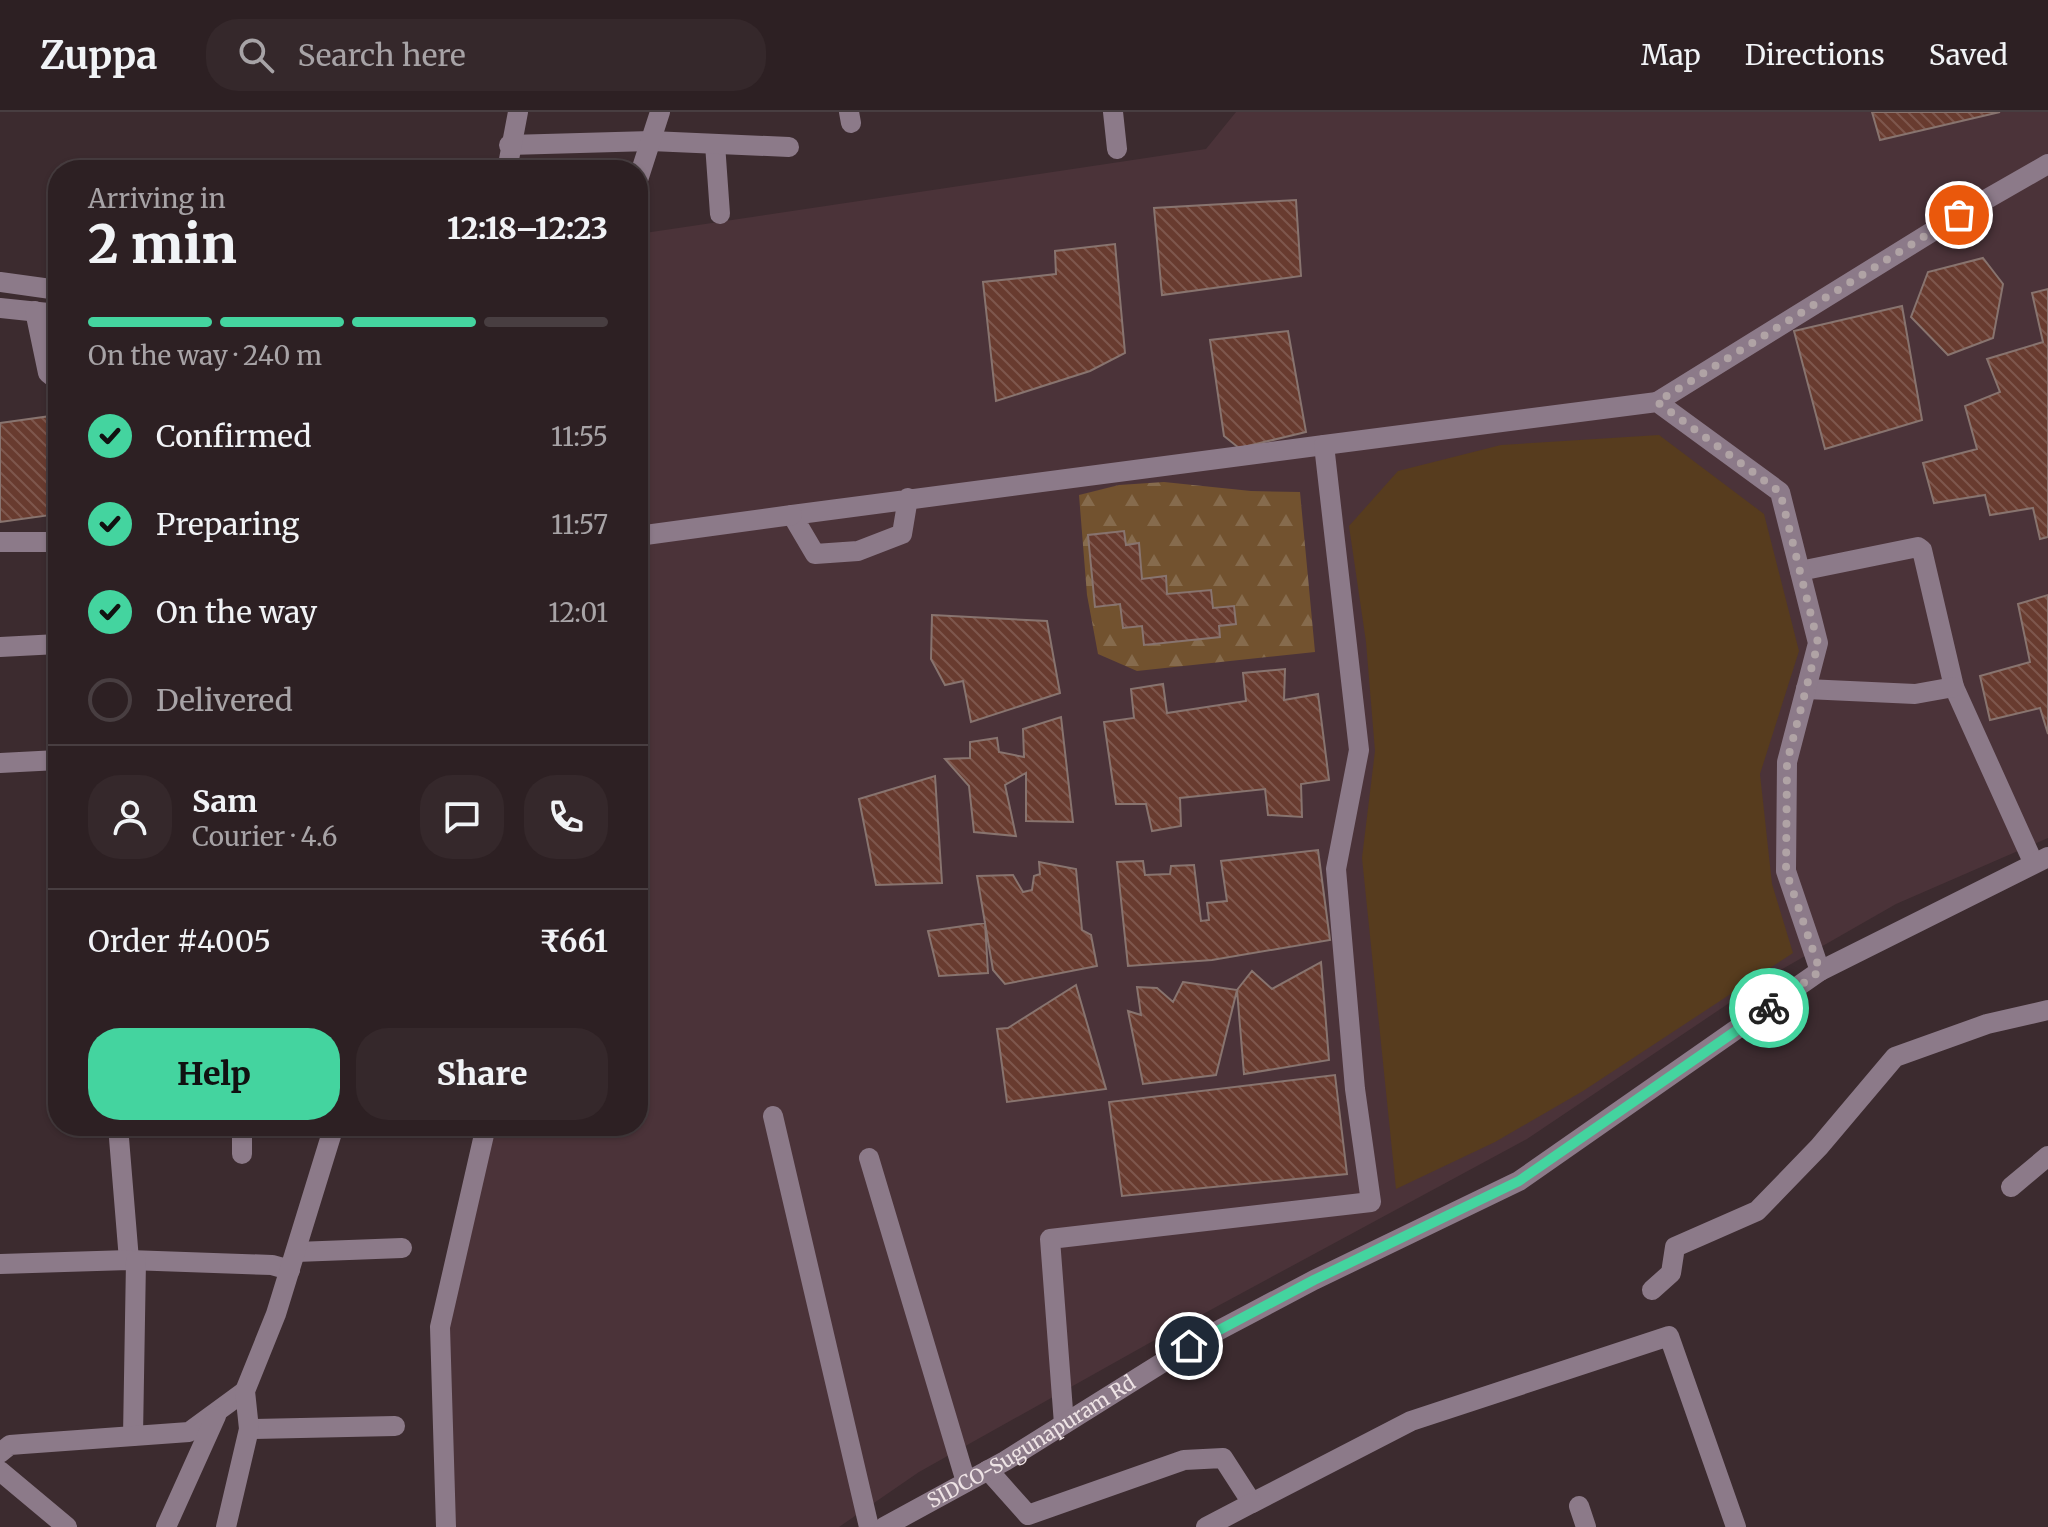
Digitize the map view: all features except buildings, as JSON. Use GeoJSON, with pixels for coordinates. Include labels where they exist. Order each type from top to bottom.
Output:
{"type":"FeatureCollection","features":[{"type":"Feature","properties":{"kind":"street"},"geometry":{"type":"LineString","coordinates":[[508,160],[518,112]]}},
{"type":"Feature","properties":{"kind":"street"},"geometry":{"type":"LineString","coordinates":[[645,160],[660,112]]}},
{"type":"Feature","properties":{"kind":"street"},"geometry":{"type":"LineString","coordinates":[[1113,112],[1117,149]]}},
{"type":"Feature","properties":{"kind":"street"},"geometry":{"type":"LineString","coordinates":[[509,145],[651,141],[789,147]]}},
{"type":"Feature","properties":{"kind":"street"},"geometry":{"type":"LineString","coordinates":[[715,144],[720,214]]}},
{"type":"Feature","properties":{"kind":"street"},"geometry":{"type":"LineString","coordinates":[[648,535],[908,498],[1657,402],[1959,215],[2048,164]]}},
{"type":"Feature","properties":{"kind":"street"},"geometry":{"type":"LineString","coordinates":[[0,282],[48,289]]}},
{"type":"Feature","properties":{"kind":"street"},"geometry":{"type":"LineString","coordinates":[[0,308],[48,313]]}},
{"type":"Feature","properties":{"kind":"street"},"geometry":{"type":"LineString","coordinates":[[35,311],[48,373]]}},
{"type":"Feature","properties":{"kind":"street"},"geometry":{"type":"LineString","coordinates":[[1657,402],[1780,492],[1818,643],[1787,762],[1786,871],[1820,971]]}},
{"type":"Feature","properties":{"kind":"street"},"geometry":{"type":"LineString","coordinates":[[1064,1424],[1050,1239],[1371,1202],[1355,1089],[1336,869],[1359,750],[1324,445]]}},
{"type":"Feature","properties":{"kind":"street"},"geometry":{"type":"LineString","coordinates":[[792,515],[815,554],[858,551],[902,534],[908,498]]}},
{"type":"Feature","properties":{"kind":"street"},"geometry":{"type":"LineString","coordinates":[[0,542],[48,542]]}},
{"type":"Feature","properties":{"kind":"street"},"geometry":{"type":"LineString","coordinates":[[1800,571],[1918,547],[1929,571],[1954,687],[2040,860]]}},
{"type":"Feature","properties":{"kind":"street"},"geometry":{"type":"LineString","coordinates":[[0,647],[48,645]]}},
{"type":"Feature","properties":{"kind":"street"},"geometry":{"type":"LineString","coordinates":[[1806,689],[1915,694],[1954,687]]}},
{"type":"Feature","properties":{"kind":"street"},"geometry":{"type":"LineString","coordinates":[[0,763],[48,761]]}},
{"type":"Feature","properties":{"kind":"street","name":"SIDCO-Sugunapuram Rd"},"geometry":{"type":"LineString","coordinates":[[884,1527],[988,1470],[1203,1339],[1519,1181],[1820,971],[2040,860]]}},
{"type":"Feature","properties":{"kind":"street"},"geometry":{"type":"LineString","coordinates":[[1652,1290],[1671,1273],[1675,1247],[1757,1211],[1819,1147],[1895,1057],[1987,1024],[2048,1010]]}},
{"type":"Feature","properties":{"kind":"street"},"geometry":{"type":"LineString","coordinates":[[773,1116],[869,1527]]}},
{"type":"Feature","properties":{"kind":"street"},"geometry":{"type":"LineString","coordinates":[[119,1136],[133,1260],[133,1436]]}},
{"type":"Feature","properties":{"kind":"street"},"geometry":{"type":"LineString","coordinates":[[242,1136],[242,1154]]}},
{"type":"Feature","properties":{"kind":"street"},"geometry":{"type":"LineString","coordinates":[[226,1527],[249,1429],[245,1391],[293,1261],[331,1136]]}},
{"type":"Feature","properties":{"kind":"street"},"geometry":{"type":"LineString","coordinates":[[446,1527],[440,1327],[484,1136]]}},
{"type":"Feature","properties":{"kind":"street"},"geometry":{"type":"LineString","coordinates":[[2011,1187],[2048,1156]]}},
{"type":"Feature","properties":{"kind":"street"},"geometry":{"type":"LineString","coordinates":[[869,1158],[966,1482]]}},
{"type":"Feature","properties":{"kind":"street"},"geometry":{"type":"LineString","coordinates":[[0,1264],[133,1260],[272,1265],[402,1248]]}},
{"type":"Feature","properties":{"kind":"street"},"geometry":{"type":"LineString","coordinates":[[1206,1527],[1411,1421],[1669,1336],[1736,1527]]}},
{"type":"Feature","properties":{"kind":"street"},"geometry":{"type":"LineString","coordinates":[[0,1453],[10,1445],[189,1432],[245,1391]]}},
{"type":"Feature","properties":{"kind":"street"},"geometry":{"type":"LineString","coordinates":[[166,1527],[218,1413]]}},
{"type":"Feature","properties":{"kind":"street"},"geometry":{"type":"LineString","coordinates":[[249,1429],[395,1426]]}},
{"type":"Feature","properties":{"kind":"street"},"geometry":{"type":"LineString","coordinates":[[988,1470],[1028,1515],[1184,1460],[1223,1458],[1252,1503]]}},
{"type":"Feature","properties":{"kind":"street"},"geometry":{"type":"LineString","coordinates":[[0,1471],[67,1527]]}},
{"type":"Feature","properties":{"kind":"street"},"geometry":{"type":"LineString","coordinates":[[1579,1506],[1586,1527]]}},
{"type":"Feature","properties":{"kind":"shaded area"},"geometry":{"type":"Polygon","coordinates":[[[1236,112],[2048,112],[2048,838],[1896,904],[1765,979],[1527,1139],[1153,1341],[919,1472],[839,1527],[449,1527],[440,1341],[490,1136],[648,1136],[648,233],[1206,149],[1236,112]]]}},
{"type":"Feature","properties":{"kind":"shaded area"},"geometry":{"type":"Polygon","coordinates":[[[1659,435],[1764,514],[1799,651],[1760,774],[1772,884],[1793,953],[1583,1091],[1495,1142],[1396,1189],[1362,858],[1375,751],[1366,642],[1349,526],[1398,471],[1501,445],[1659,435]]]}},
{"type":"Feature","properties":{"kind":"green space"},"geometry":{"type":"Polygon","coordinates":[[[1164,482],[1251,491],[1300,492],[1315,652],[1137,671],[1098,654],[1087,595],[1079,495],[1119,485],[1164,482]]]}},
{"type":"Feature","properties":{"kind":"way so far"},"geometry":{"type":"LineString","coordinates":[[1769,1008],[1820,971],[1786,871],[1787,762],[1818,643],[1780,492],[1657,402],[1959,215]]}},
{"type":"Feature","properties":{"kind":"route"},"geometry":{"type":"LineString","coordinates":[[1189,1346],[1314,1280],[1519,1181],[1769,1008]]}}]}
